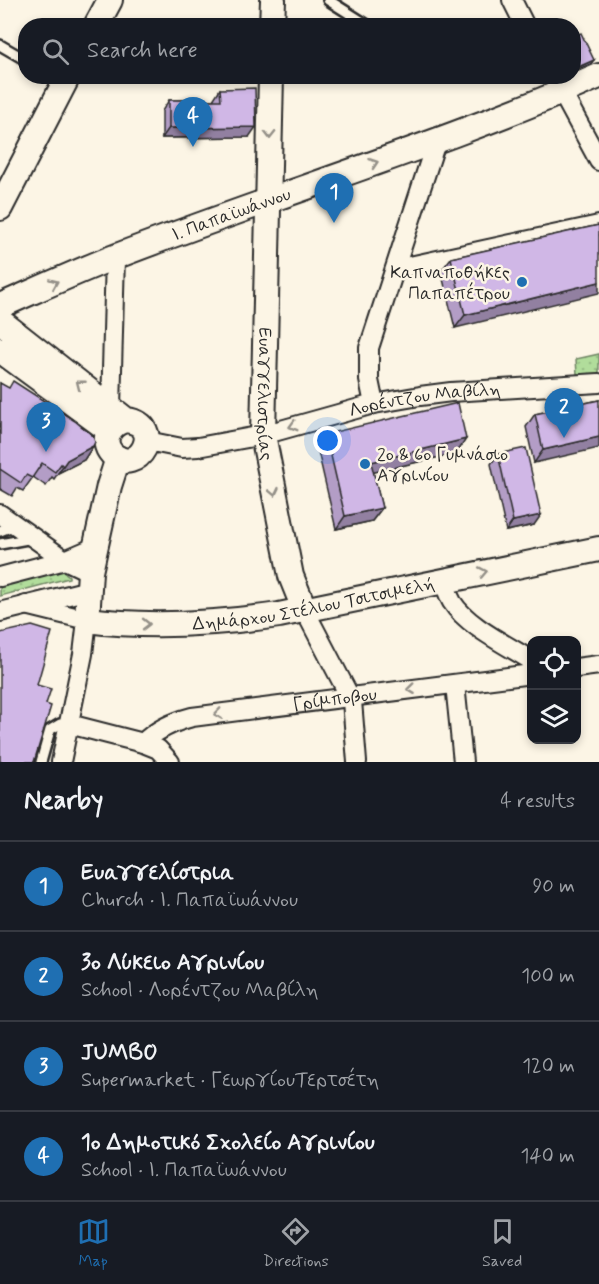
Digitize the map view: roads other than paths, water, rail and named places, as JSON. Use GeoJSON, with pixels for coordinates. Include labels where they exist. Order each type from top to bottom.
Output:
{"type":"FeatureCollection","features":[{"type":"Feature","properties":{"kind":"street"},"geometry":{"type":"LineString","coordinates":[[100,18],[110,0]]}},
{"type":"Feature","properties":{"kind":"street"},"geometry":{"type":"LineString","coordinates":[[272,18],[273,0]]}},
{"type":"Feature","properties":{"kind":"street"},"geometry":{"type":"LineString","coordinates":[[512,0],[521,18]]}},
{"type":"Feature","properties":{"kind":"street","name":"Ι. Παπαϊωάννου"},"geometry":{"type":"LineString","coordinates":[[581,79],[599,76]]}},
{"type":"Feature","properties":{"kind":"street"},"geometry":{"type":"LineString","coordinates":[[0,208],[59,84]]}},
{"type":"Feature","properties":{"kind":"street","name":"Ευαγγελιστρίας"},"geometry":{"type":"LineString","coordinates":[[272,84],[263,435],[291,576],[305,611],[350,696],[353,707],[357,762]]}},
{"type":"Feature","properties":{"kind":"street"},"geometry":{"type":"LineString","coordinates":[[557,84],[599,161]]}},
{"type":"Feature","properties":{"kind":"street","name":"Ι. Παπαϊωάννου"},"geometry":{"type":"LineString","coordinates":[[0,306],[115,256],[436,142],[557,84]]}},
{"type":"Feature","properties":{"kind":"street"},"geometry":{"type":"LineString","coordinates":[[374,404],[369,380],[369,348],[436,142]]}},
{"type":"Feature","properties":{"kind":"street"},"geometry":{"type":"LineString","coordinates":[[396,269],[599,225]]}},
{"type":"Feature","properties":{"kind":"street"},"geometry":{"type":"LineString","coordinates":[[0,350],[115,419],[133,420],[143,428],[147,441],[143,452],[138,457],[125,460],[118,458],[109,449],[107,442],[115,419],[115,256]]}},
{"type":"Feature","properties":{"kind":"street"},"geometry":{"type":"LineString","coordinates":[[0,321],[115,419]]}},
{"type":"Feature","properties":{"kind":"street","name":"Λορέντζου Μαβίλη"},"geometry":{"type":"LineString","coordinates":[[147,441],[182,448],[198,447],[263,435],[374,404],[451,392],[599,383]]}},
{"type":"Feature","properties":{"kind":"street"},"geometry":{"type":"LineString","coordinates":[[61,762],[85,644],[89,581],[95,547],[118,458]]}},
{"type":"Feature","properties":{"kind":"street"},"geometry":{"type":"LineString","coordinates":[[5,523],[35,537],[89,581]]}},
{"type":"Feature","properties":{"kind":"street"},"geometry":{"type":"LineString","coordinates":[[0,577],[65,560],[95,547]]}},
{"type":"Feature","properties":{"kind":"street","name":"Δημάρχου Στέλιου Τσιτσιμελή"},"geometry":{"type":"LineString","coordinates":[[26,605],[87,620],[132,624],[249,619],[305,611],[443,580],[599,549]]}},
{"type":"Feature","properties":{"kind":"street"},"geometry":{"type":"LineString","coordinates":[[443,580],[451,601],[459,611],[474,624],[527,658]]}},
{"type":"Feature","properties":{"kind":"street","name":"Δημάρχου Στέλιου Τσιτσιμελή"},"geometry":{"type":"LineString","coordinates":[[0,612],[26,605],[89,581]]}},
{"type":"Feature","properties":{"kind":"street"},"geometry":{"type":"LineString","coordinates":[[581,667],[599,665]]}},
{"type":"Feature","properties":{"kind":"street","name":"Γρίμποβου"},"geometry":{"type":"LineString","coordinates":[[143,743],[164,727],[192,717],[527,675]]}},
{"type":"Feature","properties":{"kind":"street"},"geometry":{"type":"LineString","coordinates":[[455,684],[463,762]]}},
{"type":"Feature","properties":{"kind":"street"},"geometry":{"type":"LineString","coordinates":[[69,724],[143,743],[158,749],[170,762]]}},
{"type":"Feature","properties":{"kind":"lane"},"geometry":{"type":"LineString","coordinates":[[328,0],[356,18]]}},
{"type":"Feature","properties":{"kind":"lane"},"geometry":{"type":"LineString","coordinates":[[0,45],[18,55]]}},
{"type":"Feature","properties":{"kind":"lane"},"geometry":{"type":"LineString","coordinates":[[0,544],[35,537]]}},
{"type":"Feature","properties":{"kind":"lane"},"geometry":{"type":"LineString","coordinates":[[41,762],[50,730],[60,724],[69,724]]}},
{"type":"Feature","properties":{"kind":"place","name":"1ο Δημοτικό Σχολείο Αγρινίου"},"geometry":{"type":"Point","coordinates":[193,147]}},
{"type":"Feature","properties":{"kind":"place","name":"Ευαγγελίστρια"},"geometry":{"type":"Point","coordinates":[334,223]}},
{"type":"Feature","properties":{"kind":"place","name":"Καπναποθήκες Παπαπέτρου"},"geometry":{"type":"Point","coordinates":[522,282]}},
{"type":"Feature","properties":{"kind":"place","name":"3ο Λύκειο Αγρινίου"},"geometry":{"type":"Point","coordinates":[564,438]}},
{"type":"Feature","properties":{"kind":"place","name":"JUMBO"},"geometry":{"type":"Point","coordinates":[46,452]}},
{"type":"Feature","properties":{"kind":"place","name":"2ο & 6ο Γυμνάσιο Αγρινίου"},"geometry":{"type":"Point","coordinates":[365,464]}}]}
